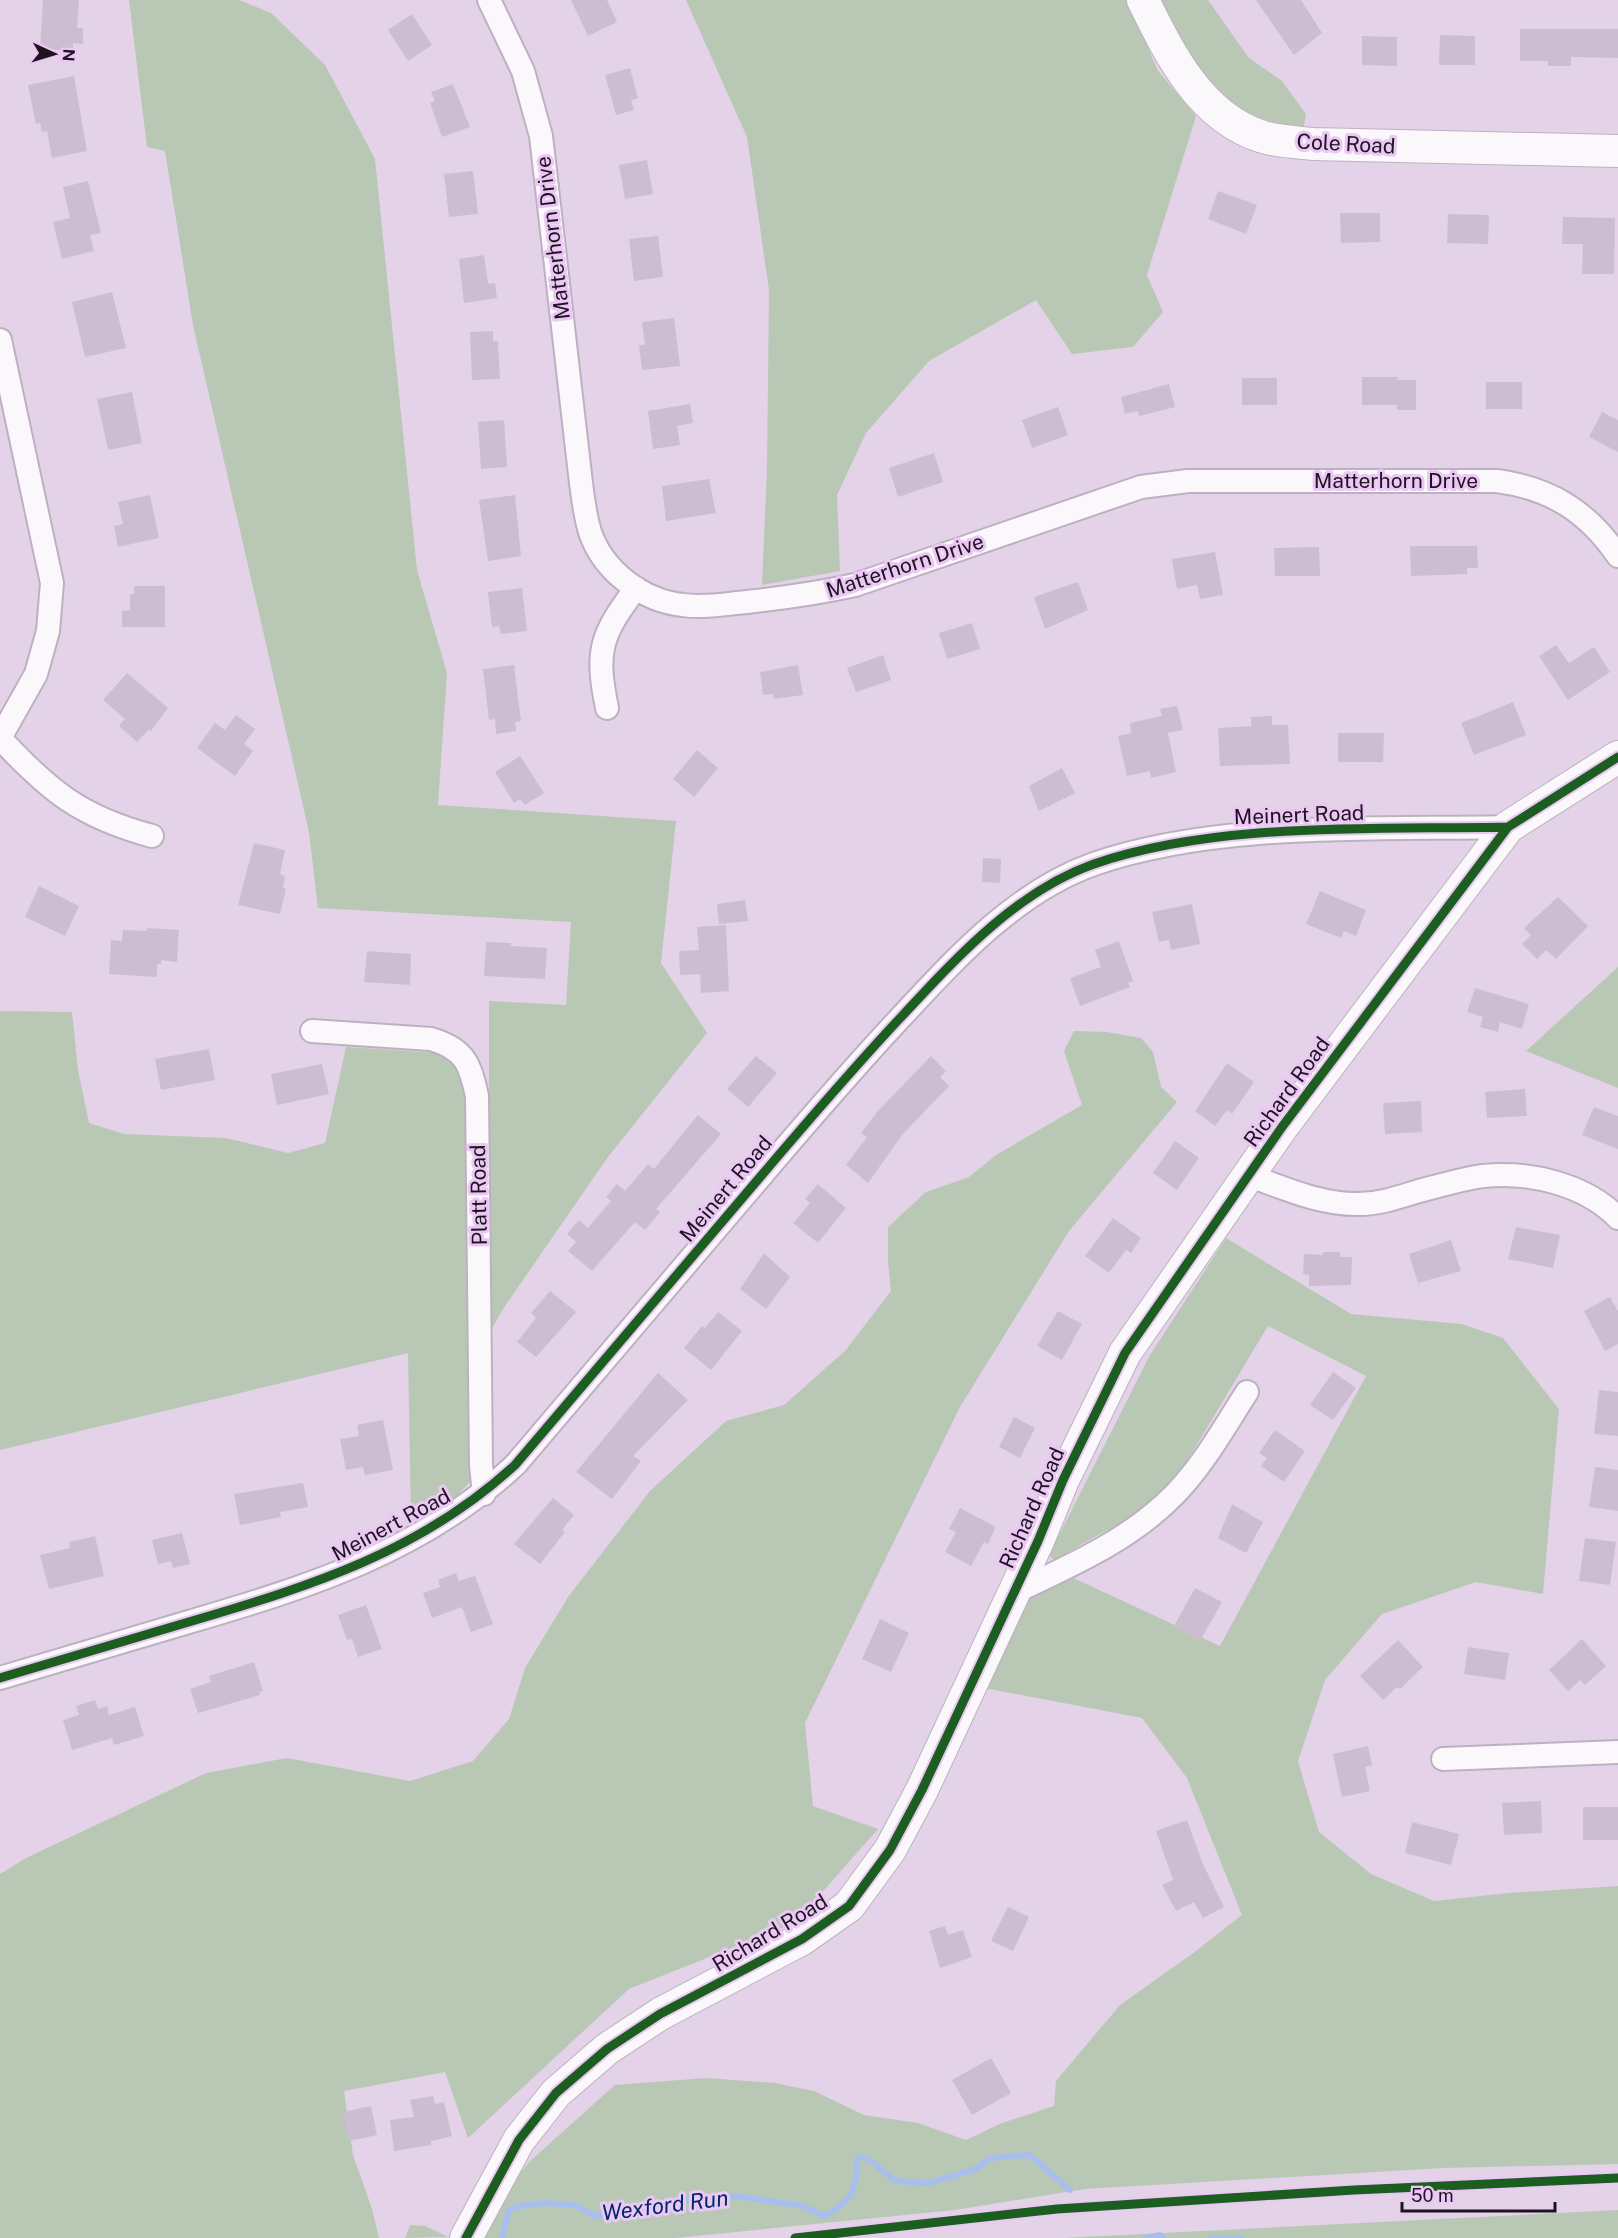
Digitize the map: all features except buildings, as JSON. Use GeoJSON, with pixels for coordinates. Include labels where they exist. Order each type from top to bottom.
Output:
{"type":"FeatureCollection","features":[{"type":"Feature","properties":{"kind":"street","name":"Matterhorn Drive"},"geometry":{"type":"LineString","coordinates":[[489,0],[523,71],[541,136],[581,483],[591,534],[614,570],[636,588],[667,603],[696,606],[814,594],[855,585],[1141,486],[1188,481],[1497,481],[1519,484],[1536,488],[1576,511],[1595,527],[1618,556]]}},
{"type":"Feature","properties":{"kind":"street","name":"Cole Road"},"geometry":{"type":"LineString","coordinates":[[1143,0],[1177,65],[1202,97],[1233,125],[1266,138],[1347,145],[1618,151]]}},
{"type":"Feature","properties":{"kind":"street"},"geometry":{"type":"LineString","coordinates":[[0,340],[52,583],[48,631],[36,674],[0,738],[59,795],[94,816],[152,836]]}},
{"type":"Feature","properties":{"kind":"street"},"geometry":{"type":"LineString","coordinates":[[607,708],[600,658],[604,639],[614,618],[636,588]]}},
{"type":"Feature","properties":{"kind":"street","name":"Richard Road"},"geometry":{"type":"LineString","coordinates":[[466,2238],[519,2140],[556,2093],[607,2049],[660,2014],[802,1939],[849,1906],[891,1850],[922,1790],[1038,1540],[1063,1480],[1125,1353],[1282,1127],[1508,827],[1618,757]]}},
{"type":"Feature","properties":{"kind":"street","name":"Meinert Road"},"geometry":{"type":"LineString","coordinates":[[0,1678],[224,1612],[357,1567],[441,1523],[484,1494],[515,1465],[854,1068],[928,987],[992,926],[1051,885],[1094,864],[1214,838],[1272,833],[1508,827]]}},
{"type":"Feature","properties":{"kind":"street","name":"Platt Road"},"geometry":{"type":"LineString","coordinates":[[312,1031],[431,1039],[449,1044],[464,1056],[472,1072],[477,1096],[481,1465],[484,1494]]}},
{"type":"Feature","properties":{"kind":"street"},"geometry":{"type":"LineString","coordinates":[[1250,1176],[1298,1194],[1334,1203],[1358,1204],[1385,1203],[1432,1188],[1484,1176],[1532,1177],[1571,1188],[1611,1210],[1618,1218]]}},
{"type":"Feature","properties":{"kind":"street"},"geometry":{"type":"LineString","coordinates":[[1012,1593],[1075,1563],[1131,1531],[1176,1493],[1209,1450],[1247,1392]]}},
{"type":"Feature","properties":{"kind":"street"},"geometry":{"type":"LineString","coordinates":[[1443,1759],[1618,1752]]}},
{"type":"Feature","properties":{"kind":"green space"},"geometry":{"type":"Polygon","coordinates":[[[129,0],[239,0],[271,13],[325,65],[375,159],[417,570],[447,673],[438,805],[676,821],[661,963],[707,1033],[608,1157],[503,1309],[489,1334],[489,1001],[566,1005],[571,922],[318,908],[309,832],[193,325],[165,151],[147,147],[129,0]]]}},
{"type":"Feature","properties":{"kind":"green space"},"geometry":{"type":"Polygon","coordinates":[[[686,0],[1127,0],[1158,71],[1196,116],[1147,275],[1163,312],[1133,347],[1072,354],[1036,300],[929,361],[866,433],[837,495],[840,571],[762,585],[767,468],[769,290],[747,137],[686,0]]]}},
{"type":"Feature","properties":{"kind":"green space"},"geometry":{"type":"Polygon","coordinates":[[[1160,0],[1208,0],[1249,58],[1282,81],[1306,114],[1303,131],[1232,110],[1183,47],[1160,0]]]}},
{"type":"Feature","properties":{"kind":"green space"},"geometry":{"type":"Polygon","coordinates":[[[1618,967],[1618,1088],[1526,1051],[1618,967]]]}},
{"type":"Feature","properties":{"kind":"green space"},"geometry":{"type":"Polygon","coordinates":[[[0,1011],[72,1012],[78,1070],[89,1123],[124,1134],[226,1138],[288,1153],[325,1143],[346,1047],[439,1053],[462,1074],[474,1106],[471,1481],[451,1502],[411,1521],[408,1353],[0,1450],[0,1011]]]}},
{"type":"Feature","properties":{"kind":"green space"},"geometry":{"type":"Polygon","coordinates":[[[1074,1031],[1107,1032],[1141,1038],[1153,1052],[1161,1087],[1177,1102],[1069,1231],[960,1407],[805,1723],[813,1806],[878,1829],[795,1923],[629,1989],[468,2138],[445,2072],[344,2091],[353,2155],[372,2209],[379,2238],[0,2238],[0,1874],[26,1858],[206,1773],[287,1758],[410,1781],[473,1761],[509,1719],[525,1668],[568,1597],[650,1491],[726,1421],[784,1405],[845,1351],[891,1291],[888,1227],[926,1192],[969,1177],[996,1155],[1082,1105],[1064,1051],[1074,1031]]]}},
{"type":"Feature","properties":{"kind":"green space"},"geometry":{"type":"Polygon","coordinates":[[[1226,1238],[1351,1314],[1462,1324],[1503,1338],[1559,1409],[1543,1594],[1476,1582],[1382,1614],[1325,1680],[1298,1761],[1319,1832],[1371,1874],[1434,1901],[1509,1893],[1618,1886],[1618,2164],[1444,2168],[1085,2189],[955,2210],[676,2238],[483,2238],[503,2195],[529,2162],[615,2085],[706,2078],[775,2083],[814,2091],[864,2115],[918,2123],[966,2140],[1002,2123],[1054,2106],[1056,2081],[1120,2005],[1242,1915],[1187,1778],[1142,1718],[984,1688],[1018,1606],[1069,1576],[1220,1646],[1366,1376],[1268,1326],[1172,1486],[1127,1519],[1054,1560],[1049,1555],[1150,1355],[1226,1238]]]}},
{"type":"Feature","properties":{"kind":"green space"},"geometry":{"type":"Polygon","coordinates":[[[1618,2210],[1618,2238],[1064,2238],[1618,2210]]]}},
{"type":"Feature","properties":{"kind":"green space"},"geometry":{"type":"Polygon","coordinates":[[[410,2225],[425,2226],[448,2237],[405,2238],[410,2225]]]}},
{"type":"Feature","properties":{"kind":"waterway","name":"Wexford Run"},"geometry":{"type":"LineString","coordinates":[[502,2238],[509,2210],[518,2206],[547,2203],[575,2205],[595,2216],[661,2202],[736,2196],[803,2206],[824,2216],[841,2206],[851,2194],[856,2179],[857,2159],[860,2157],[870,2160],[895,2181],[929,2183],[976,2169],[990,2158],[1030,2155],[1070,2190]]}},
{"type":"Feature","properties":{"kind":"waterway","name":"Wexford Run"},"geometry":{"type":"LineString","coordinates":[[1146,2238],[1160,2235],[1163,2238]]}},
{"type":"Feature","properties":{"kind":"waterway","name":"Wexford Run"},"geometry":{"type":"LineString","coordinates":[[1210,2238],[1242,2238]]}},
{"type":"Feature","properties":{"kind":"cycle path"},"geometry":{"type":"LineString","coordinates":[[466,2238],[519,2140],[556,2093],[607,2049],[660,2014],[802,1939],[849,1906],[890,1850],[922,1790],[1038,1541],[1063,1480],[1125,1353],[1282,1127],[1508,827],[1618,757]]}},
{"type":"Feature","properties":{"kind":"cycle path"},"geometry":{"type":"LineString","coordinates":[[0,1678],[236,1608],[322,1579],[403,1543],[442,1521],[479,1495],[515,1465],[796,1135],[885,1035],[967,949],[1014,908],[1039,891],[1094,864],[1142,850],[1193,840],[1299,830],[1508,827]]}},
{"type":"Feature","properties":{"kind":"cycle path"},"geometry":{"type":"LineString","coordinates":[[795,2238],[1057,2209],[1354,2190],[1618,2178]]}}]}
